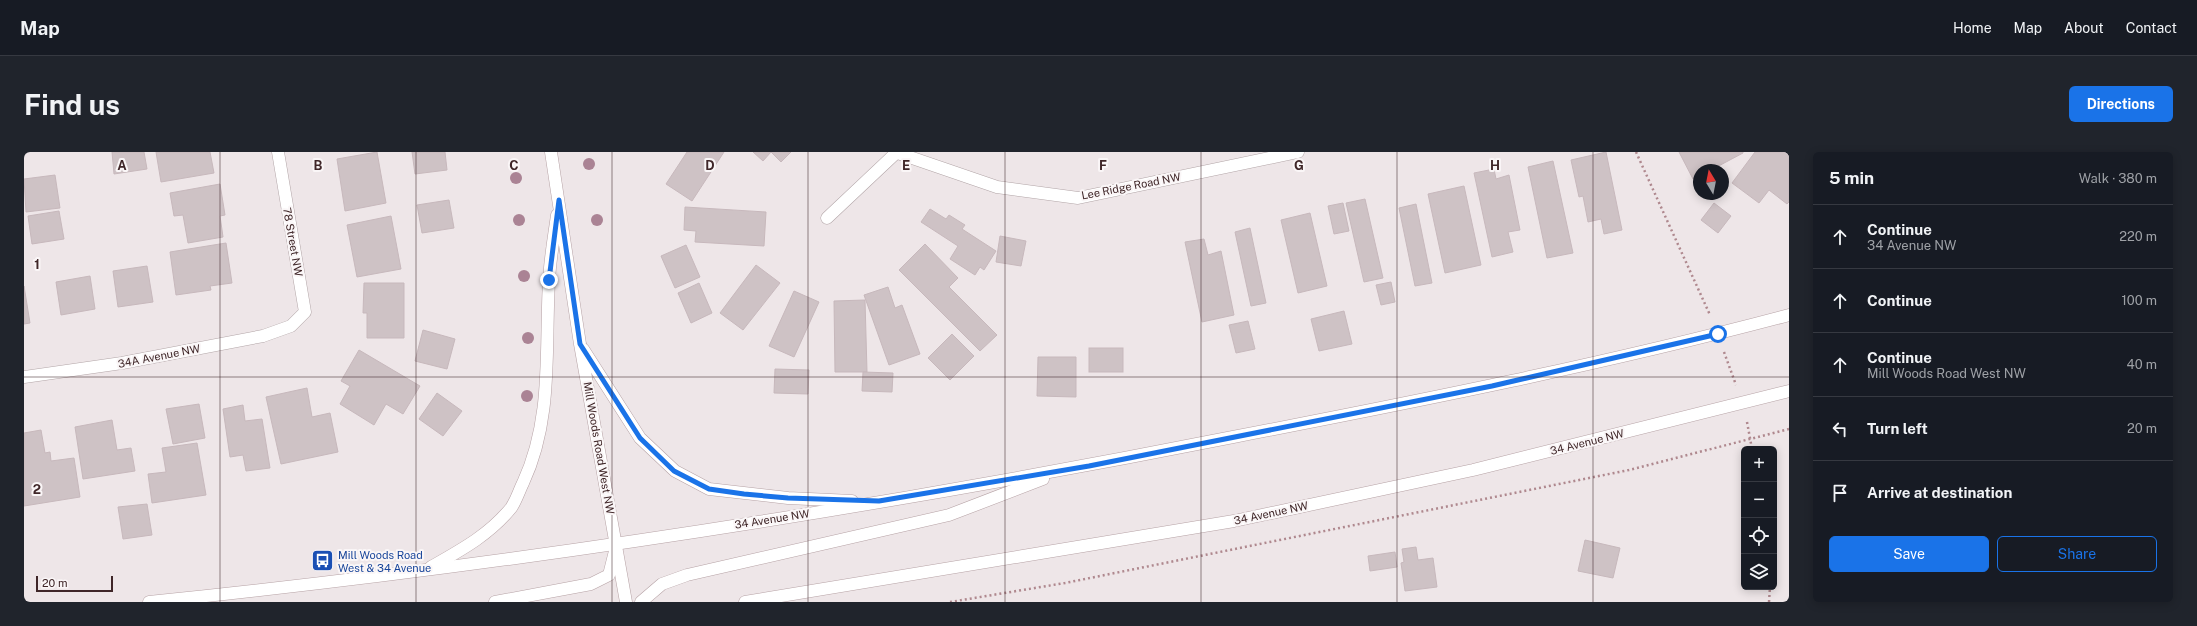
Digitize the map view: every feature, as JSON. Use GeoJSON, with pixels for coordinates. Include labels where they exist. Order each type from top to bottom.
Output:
{"type":"FeatureCollection","features":[{"type":"Feature","properties":{"kind":"main road","name":"78 Street NW"},"geometry":{"type":"LineString","coordinates":[[278,152],[305,312],[291,326]]}},
{"type":"Feature","properties":{"kind":"main road","name":"Mill Woods Road West NW"},"geometry":{"type":"LineString","coordinates":[[551,152],[580,344],[617,543],[626,602]]}},
{"type":"Feature","properties":{"kind":"main road","name":"Lee Ridge Road NW"},"geometry":{"type":"LineString","coordinates":[[827,218],[896,152],[997,188],[1078,198],[1298,152]]}},
{"type":"Feature","properties":{"kind":"main road"},"geometry":{"type":"LineString","coordinates":[[426,570],[473,543],[493,527],[512,506],[528,472],[540,437],[546,398],[549,280],[559,200]]}},
{"type":"Feature","properties":{"kind":"main road","name":"34 Avenue NW"},"geometry":{"type":"LineString","coordinates":[[149,602],[426,570],[617,543],[1068,469],[1492,386],[1718,334],[1789,315]]}},
{"type":"Feature","properties":{"kind":"main road","name":"34A Avenue NW"},"geometry":{"type":"LineString","coordinates":[[24,377],[122,363],[263,336],[291,326]]}},
{"type":"Feature","properties":{"kind":"main road"},"geometry":{"type":"LineString","coordinates":[[580,344],[640,438],[674,471],[709,489],[788,498],[879,501]]}},
{"type":"Feature","properties":{"kind":"main road","name":"34 Avenue NW"},"geometry":{"type":"LineString","coordinates":[[746,602],[1234,521],[1473,470],[1789,391]]}},
{"type":"Feature","properties":{"kind":"main road"},"geometry":{"type":"LineString","coordinates":[[641,602],[662,584],[687,575],[949,515],[1068,469]]}},
{"type":"Feature","properties":{"kind":"main road"},"geometry":{"type":"LineString","coordinates":[[495,602],[591,584],[609,575],[617,543]]}},
{"type":"Feature","properties":{"kind":"main road"},"geometry":{"type":"LineString","coordinates":[[804,602],[826,588]]}},
{"type":"Feature","properties":{"kind":"path"},"geometry":{"type":"LineString","coordinates":[[1636,152],[1718,334],[1743,403],[1751,446]]}},
{"type":"Feature","properties":{"kind":"path"},"geometry":{"type":"LineString","coordinates":[[950,602],[1065,583],[1621,472],[1789,429]]}},
{"type":"Feature","properties":{"kind":"path"},"geometry":{"type":"LineString","coordinates":[[1770,590],[1770,602]]}},
{"type":"Feature","properties":{"kind":"building"},"geometry":{"type":"Polygon","coordinates":[[[112,152],[144,152],[147,169],[114,174],[112,152]]]}},
{"type":"Feature","properties":{"kind":"building"},"geometry":{"type":"Polygon","coordinates":[[[156,152],[210,152],[214,173],[161,182],[156,152]]]}},
{"type":"Feature","properties":{"kind":"building"},"geometry":{"type":"Polygon","coordinates":[[[377,152],[386,203],[345,211],[337,159],[377,152]]]}},
{"type":"Feature","properties":{"kind":"building"},"geometry":{"type":"Polygon","coordinates":[[[412,152],[445,152],[447,170],[415,174],[412,152]]]}},
{"type":"Feature","properties":{"kind":"building"},"geometry":{"type":"Polygon","coordinates":[[[687,152],[724,152],[692,201],[666,184],[687,152]]]}},
{"type":"Feature","properties":{"kind":"building"},"geometry":{"type":"Polygon","coordinates":[[[753,152],[771,152],[763,161],[753,152]]]}},
{"type":"Feature","properties":{"kind":"building"},"geometry":{"type":"Polygon","coordinates":[[[771,152],[791,152],[781,162],[771,152]]]}},
{"type":"Feature","properties":{"kind":"building"},"geometry":{"type":"Polygon","coordinates":[[[1606,152],[1622,230],[1604,234],[1601,219],[1588,222],[1583,196],[1579,197],[1571,160],[1606,152]]]}},
{"type":"Feature","properties":{"kind":"building"},"geometry":{"type":"Polygon","coordinates":[[[1679,152],[1743,152],[1722,164],[1693,164],[1693,179],[1679,152]]]}},
{"type":"Feature","properties":{"kind":"building"},"geometry":{"type":"Polygon","coordinates":[[[1755,152],[1789,152],[1789,202],[1787,204],[1769,190],[1759,203],[1732,183],[1755,152]]]}},
{"type":"Feature","properties":{"kind":"building"},"geometry":{"type":"Polygon","coordinates":[[[1553,161],[1573,253],[1547,258],[1528,167],[1553,161]]]}},
{"type":"Feature","properties":{"kind":"building"},"geometry":{"type":"Polygon","coordinates":[[[1494,169],[1496,179],[1509,175],[1520,230],[1508,232],[1513,252],[1492,257],[1474,173],[1494,169]]]}},
{"type":"Feature","properties":{"kind":"building"},"geometry":{"type":"Polygon","coordinates":[[[55,175],[60,208],[26,212],[24,179],[55,175]]]}},
{"type":"Feature","properties":{"kind":"building"},"geometry":{"type":"Polygon","coordinates":[[[220,184],[225,215],[220,216],[223,237],[188,243],[183,215],[174,216],[170,193],[220,184]]]}},
{"type":"Feature","properties":{"kind":"building"},"geometry":{"type":"Polygon","coordinates":[[[1464,186],[1481,265],[1445,273],[1428,194],[1464,186]]]}},
{"type":"Feature","properties":{"kind":"building"},"geometry":{"type":"Polygon","coordinates":[[[1365,199],[1383,278],[1364,282],[1346,203],[1365,199]]]}},
{"type":"Feature","properties":{"kind":"building"},"geometry":{"type":"Polygon","coordinates":[[[449,200],[454,228],[422,233],[417,205],[449,200]]]}},
{"type":"Feature","properties":{"kind":"building"},"geometry":{"type":"Polygon","coordinates":[[[1343,203],[1349,231],[1334,234],[1328,206],[1343,203]]]}},
{"type":"Feature","properties":{"kind":"building"},"geometry":{"type":"Polygon","coordinates":[[[1714,203],[1731,216],[1718,233],[1701,220],[1714,203]]]}},
{"type":"Feature","properties":{"kind":"building"},"geometry":{"type":"Polygon","coordinates":[[[1416,204],[1432,283],[1415,286],[1399,208],[1416,204]]]}},
{"type":"Feature","properties":{"kind":"building"},"geometry":{"type":"Polygon","coordinates":[[[685,207],[766,212],[764,246],[695,242],[696,231],[684,230],[685,207]]]}},
{"type":"Feature","properties":{"kind":"building"},"geometry":{"type":"Polygon","coordinates":[[[930,209],[946,219],[949,215],[965,225],[962,229],[996,251],[984,270],[980,267],[975,275],[950,259],[958,246],[921,222],[930,209]]]}},
{"type":"Feature","properties":{"kind":"building"},"geometry":{"type":"Polygon","coordinates":[[[59,211],[64,239],[32,244],[28,216],[59,211]]]}},
{"type":"Feature","properties":{"kind":"building"},"geometry":{"type":"Polygon","coordinates":[[[1310,213],[1327,286],[1298,293],[1281,220],[1310,213]]]}},
{"type":"Feature","properties":{"kind":"building"},"geometry":{"type":"Polygon","coordinates":[[[391,216],[401,269],[357,277],[347,225],[391,216]]]}},
{"type":"Feature","properties":{"kind":"building"},"geometry":{"type":"Polygon","coordinates":[[[1250,228],[1266,303],[1251,306],[1235,232],[1250,228]]]}},
{"type":"Feature","properties":{"kind":"building"},"geometry":{"type":"Polygon","coordinates":[[[1000,236],[1026,241],[1021,266],[996,262],[1000,236]]]}},
{"type":"Feature","properties":{"kind":"building"},"geometry":{"type":"Polygon","coordinates":[[[1204,239],[1208,255],[1221,251],[1234,315],[1202,322],[1185,242],[1204,239]]]}},
{"type":"Feature","properties":{"kind":"building"},"geometry":{"type":"Polygon","coordinates":[[[226,243],[232,283],[210,286],[211,290],[176,295],[170,252],[226,243]]]}},
{"type":"Feature","properties":{"kind":"building"},"geometry":{"type":"Polygon","coordinates":[[[925,244],[958,278],[949,287],[997,335],[980,351],[899,270],[925,244]]]}},
{"type":"Feature","properties":{"kind":"building"},"geometry":{"type":"Polygon","coordinates":[[[686,245],[700,277],[675,288],[661,256],[686,245]]]}},
{"type":"Feature","properties":{"kind":"building"},"geometry":{"type":"Polygon","coordinates":[[[756,265],[780,283],[743,330],[720,313],[756,265]]]}},
{"type":"Feature","properties":{"kind":"building"},"geometry":{"type":"Polygon","coordinates":[[[147,266],[153,302],[118,307],[113,271],[147,266]]]}},
{"type":"Feature","properties":{"kind":"building"},"geometry":{"type":"Polygon","coordinates":[[[90,276],[95,309],[61,315],[56,282],[90,276]]]}},
{"type":"Feature","properties":{"kind":"building"},"geometry":{"type":"Polygon","coordinates":[[[1391,282],[1395,302],[1381,305],[1376,285],[1391,282]]]}},
{"type":"Feature","properties":{"kind":"building"},"geometry":{"type":"Polygon","coordinates":[[[364,283],[404,283],[404,338],[367,338],[367,313],[363,313],[364,283]]]}},
{"type":"Feature","properties":{"kind":"building"},"geometry":{"type":"Polygon","coordinates":[[[699,283],[712,313],[691,323],[678,293],[699,283]]]}},
{"type":"Feature","properties":{"kind":"building"},"geometry":{"type":"Polygon","coordinates":[[[24,286],[30,323],[24,324],[24,286]]]}},
{"type":"Feature","properties":{"kind":"building"},"geometry":{"type":"Polygon","coordinates":[[[888,287],[895,308],[902,305],[920,354],[889,365],[864,295],[888,287]]]}},
{"type":"Feature","properties":{"kind":"building"},"geometry":{"type":"Polygon","coordinates":[[[794,291],[819,302],[794,357],[769,346],[794,291]]]}},
{"type":"Feature","properties":{"kind":"building"},"geometry":{"type":"Polygon","coordinates":[[[865,300],[867,372],[835,372],[834,301],[865,300]]]}},
{"type":"Feature","properties":{"kind":"building"},"geometry":{"type":"Polygon","coordinates":[[[1344,311],[1352,344],[1319,351],[1311,319],[1344,311]]]}},
{"type":"Feature","properties":{"kind":"building"},"geometry":{"type":"Polygon","coordinates":[[[1248,321],[1255,349],[1236,353],[1229,325],[1248,321]]]}},
{"type":"Feature","properties":{"kind":"building"},"geometry":{"type":"Polygon","coordinates":[[[423,330],[455,339],[447,369],[415,361],[423,330]]]}},
{"type":"Feature","properties":{"kind":"building"},"geometry":{"type":"Polygon","coordinates":[[[952,334],[974,356],[950,380],[928,358],[952,334]]]}},
{"type":"Feature","properties":{"kind":"building"},"geometry":{"type":"Polygon","coordinates":[[[1089,348],[1123,348],[1123,372],[1089,372],[1089,348]]]}},
{"type":"Feature","properties":{"kind":"building"},"geometry":{"type":"Polygon","coordinates":[[[359,350],[420,386],[403,414],[386,404],[374,425],[340,404],[350,386],[341,381],[359,350]]]}},
{"type":"Feature","properties":{"kind":"building"},"geometry":{"type":"Polygon","coordinates":[[[1038,357],[1076,357],[1076,397],[1037,396],[1038,357]]]}},
{"type":"Feature","properties":{"kind":"building"},"geometry":{"type":"Polygon","coordinates":[[[775,369],[809,370],[808,394],[774,393],[775,369]]]}},
{"type":"Feature","properties":{"kind":"building"},"geometry":{"type":"Polygon","coordinates":[[[863,372],[893,373],[892,392],[862,391],[863,372]]]}},
{"type":"Feature","properties":{"kind":"building"},"geometry":{"type":"Polygon","coordinates":[[[307,388],[312,417],[330,413],[338,452],[281,464],[266,397],[307,388]]]}},
{"type":"Feature","properties":{"kind":"building"},"geometry":{"type":"Polygon","coordinates":[[[437,393],[462,411],[443,436],[419,419],[437,393]]]}},
{"type":"Feature","properties":{"kind":"building"},"geometry":{"type":"Polygon","coordinates":[[[199,404],[205,438],[173,444],[166,409],[199,404]]]}},
{"type":"Feature","properties":{"kind":"building"},"geometry":{"type":"Polygon","coordinates":[[[243,405],[245,421],[262,419],[270,468],[246,471],[243,455],[230,457],[223,409],[243,405]]]}},
{"type":"Feature","properties":{"kind":"building"},"geometry":{"type":"Polygon","coordinates":[[[112,420],[117,450],[131,448],[135,471],[83,479],[75,427],[112,420]]]}},
{"type":"Feature","properties":{"kind":"building"},"geometry":{"type":"Polygon","coordinates":[[[41,430],[45,453],[50,452],[51,461],[74,458],[80,497],[24,506],[24,433],[41,430]]]}},
{"type":"Feature","properties":{"kind":"building"},"geometry":{"type":"Polygon","coordinates":[[[197,443],[206,495],[152,503],[148,474],[166,472],[162,448],[197,443]]]}},
{"type":"Feature","properties":{"kind":"building"},"geometry":{"type":"Polygon","coordinates":[[[147,504],[152,535],[123,539],[118,507],[147,504]]]}},
{"type":"Feature","properties":{"kind":"building"},"geometry":{"type":"Polygon","coordinates":[[[1585,540],[1620,548],[1613,578],[1578,571],[1585,540]]]}},
{"type":"Feature","properties":{"kind":"building"},"geometry":{"type":"Polygon","coordinates":[[[1416,547],[1418,560],[1433,558],[1437,587],[1405,591],[1401,563],[1404,562],[1402,549],[1416,547]]]}},
{"type":"Feature","properties":{"kind":"building"},"geometry":{"type":"Polygon","coordinates":[[[1395,552],[1397,567],[1370,571],[1368,556],[1395,552]]]}},
{"type":"Feature","properties":{"kind":"place","name":"Mill Woods Road West & 34 Avenue"},"geometry":{"type":"Point","coordinates":[322,561]}},
{"type":"Feature","properties":{"kind":"route"},"geometry":{"type":"LineString","coordinates":[[549,280],[559,200],[580,344],[640,438],[674,471],[709,489],[788,498],[879,501],[1089,466],[1492,386],[1718,334]]}}]}
